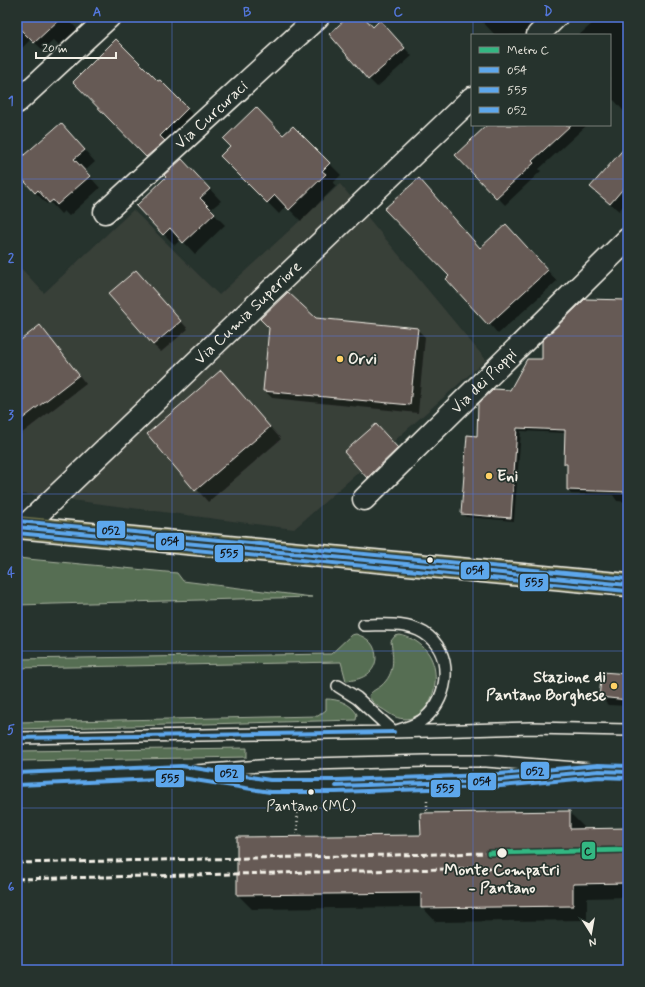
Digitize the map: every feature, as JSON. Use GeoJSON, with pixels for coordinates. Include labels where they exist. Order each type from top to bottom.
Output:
{"type":"FeatureCollection","features":[{"type":"Feature","properties":{"kind":"main road"},"geometry":{"type":"LineString","coordinates":[[21,527],[628,585]]}},
{"type":"Feature","properties":{"kind":"street"},"geometry":{"type":"LineString","coordinates":[[17,102],[108,17]]}},
{"type":"Feature","properties":{"kind":"street","name":"Via Curcuraci"},"geometry":{"type":"LineString","coordinates":[[105,212],[318,17]]}},
{"type":"Feature","properties":{"kind":"street"},"geometry":{"type":"LineString","coordinates":[[539,34],[556,17]]}},
{"type":"Feature","properties":{"kind":"street","name":"Via Cumia Superiore"},"geometry":{"type":"LineString","coordinates":[[21,527],[471,99]]}},
{"type":"Feature","properties":{"kind":"street","name":"Via dei Pioppi"},"geometry":{"type":"LineString","coordinates":[[364,499],[628,239]]}},
{"type":"Feature","properties":{"kind":"lane"},"geometry":{"type":"LineString","coordinates":[[364,625],[404,625],[424,633],[436,645],[444,662],[446,678],[442,692],[435,707],[425,718],[416,724],[394,732]]}},
{"type":"Feature","properties":{"kind":"lane"},"geometry":{"type":"LineString","coordinates":[[338,686],[358,698],[394,732]]}},
{"type":"Feature","properties":{"kind":"lane"},"geometry":{"type":"LineString","coordinates":[[17,738],[394,732],[531,728],[628,730]]}},
{"type":"Feature","properties":{"kind":"lane"},"geometry":{"type":"LineString","coordinates":[[17,779],[182,772],[273,765],[426,761],[486,761],[599,771],[628,772]]}},
{"type":"Feature","properties":{"kind":"lane"},"geometry":{"type":"LineString","coordinates":[[182,772],[270,786],[482,781],[599,771]]}},
{"type":"Feature","properties":{"kind":"path"},"geometry":{"type":"LineString","coordinates":[[427,801],[427,813]]}},
{"type":"Feature","properties":{"kind":"path"},"geometry":{"type":"LineString","coordinates":[[297,802],[298,837]]}},
{"type":"Feature","properties":{"kind":"shaded area"},"geometry":{"type":"Polygon","coordinates":[[[340,184],[486,360],[294,529],[17,493],[17,264],[44,293],[133,210],[219,295],[340,184]]]}},
{"type":"Feature","properties":{"kind":"green space"},"geometry":{"type":"Polygon","coordinates":[[[17,558],[177,573],[183,581],[312,597],[17,605],[17,558]]]}},
{"type":"Feature","properties":{"kind":"green space"},"geometry":{"type":"Polygon","coordinates":[[[356,634],[368,640],[373,646],[376,654],[375,664],[366,676],[346,681],[341,662],[17,668],[17,659],[331,654],[351,635],[356,634]]]}},
{"type":"Feature","properties":{"kind":"green space"},"geometry":{"type":"Polygon","coordinates":[[[400,635],[419,644],[431,658],[435,674],[434,691],[427,706],[416,716],[403,719],[379,707],[370,699],[369,696],[386,681],[389,676],[392,665],[391,641],[395,636],[400,635]]]}},
{"type":"Feature","properties":{"kind":"green space"},"geometry":{"type":"Polygon","coordinates":[[[326,699],[347,704],[357,714],[356,720],[17,729],[17,722],[318,716],[326,710],[326,699]]]}},
{"type":"Feature","properties":{"kind":"green space"},"geometry":{"type":"Polygon","coordinates":[[[247,748],[247,757],[17,761],[17,751],[247,748]]]}},
{"type":"Feature","properties":{"kind":"building"},"geometry":{"type":"Polygon","coordinates":[[[17,17],[62,17],[34,43],[17,26],[17,17]]]}},
{"type":"Feature","properties":{"kind":"building"},"geometry":{"type":"Polygon","coordinates":[[[348,17],[364,17],[373,27],[380,20],[405,48],[368,80],[329,34],[348,17]]]}},
{"type":"Feature","properties":{"kind":"building"},"geometry":{"type":"Polygon","coordinates":[[[116,39],[158,81],[160,80],[188,108],[160,136],[165,141],[146,157],[73,82],[116,39]]]}},
{"type":"Feature","properties":{"kind":"building"},"geometry":{"type":"Polygon","coordinates":[[[256,107],[283,135],[293,126],[330,163],[322,171],[326,174],[289,210],[275,195],[267,203],[220,156],[230,146],[223,139],[256,107]]]}},
{"type":"Feature","properties":{"kind":"building"},"geometry":{"type":"Polygon","coordinates":[[[61,123],[85,150],[74,159],[90,176],[57,205],[53,200],[49,203],[38,190],[35,193],[17,173],[17,161],[61,123]]]}},
{"type":"Feature","properties":{"kind":"building"},"geometry":{"type":"Polygon","coordinates":[[[486,126],[570,126],[532,161],[534,163],[496,198],[455,155],[486,126]]]}},
{"type":"Feature","properties":{"kind":"building"},"geometry":{"type":"Polygon","coordinates":[[[628,144],[628,183],[610,204],[590,187],[628,144]]]}},
{"type":"Feature","properties":{"kind":"building"},"geometry":{"type":"Polygon","coordinates":[[[182,159],[210,189],[200,198],[215,213],[183,243],[170,228],[163,235],[136,206],[166,177],[164,175],[182,159]]]}},
{"type":"Feature","properties":{"kind":"building"},"geometry":{"type":"Polygon","coordinates":[[[419,178],[480,248],[506,224],[548,270],[488,325],[446,279],[449,276],[384,209],[419,178]]]}},
{"type":"Feature","properties":{"kind":"building"},"geometry":{"type":"Polygon","coordinates":[[[136,270],[181,321],[153,345],[108,294],[136,270]]]}},
{"type":"Feature","properties":{"kind":"building","name":"Orvi"},"geometry":{"type":"Polygon","coordinates":[[[288,292],[316,318],[418,328],[410,405],[263,391],[269,328],[260,319],[288,292]]]}},
{"type":"Feature","properties":{"kind":"building"},"geometry":{"type":"Polygon","coordinates":[[[585,299],[628,300],[628,492],[567,490],[567,464],[564,464],[565,430],[517,428],[511,518],[461,514],[467,435],[477,436],[478,404],[494,389],[510,390],[527,359],[542,359],[542,341],[585,299]]]}},
{"type":"Feature","properties":{"kind":"building"},"geometry":{"type":"Polygon","coordinates":[[[40,325],[79,375],[17,423],[17,343],[40,325]]]}},
{"type":"Feature","properties":{"kind":"building"},"geometry":{"type":"Polygon","coordinates":[[[221,370],[270,427],[195,491],[147,434],[221,370]]]}},
{"type":"Feature","properties":{"kind":"building"},"geometry":{"type":"Polygon","coordinates":[[[376,424],[398,448],[367,478],[344,452],[376,424]]]}},
{"type":"Feature","properties":{"kind":"building","name":"Stazione di Pantano Borghese"},"geometry":{"type":"Polygon","coordinates":[[[602,672],[628,674],[628,700],[599,697],[602,672]]]}},
{"type":"Feature","properties":{"kind":"building"},"geometry":{"type":"Polygon","coordinates":[[[570,811],[570,829],[628,828],[628,883],[573,884],[573,906],[421,908],[421,893],[237,895],[237,837],[421,835],[420,813],[570,811]]]}},
{"type":"Feature","properties":{"kind":"railway"},"geometry":{"type":"LineString","coordinates":[[17,863],[489,853]]}},
{"type":"Feature","properties":{"kind":"railway"},"geometry":{"type":"LineString","coordinates":[[17,879],[490,868]]}},
{"type":"Feature","properties":{"kind":"metro line","name":"C"},"geometry":{"type":"LineString","coordinates":[[489,853],[628,850]]}},
{"type":"Feature","properties":{"kind":"transit line","name":"052"},"geometry":{"type":"LineString","coordinates":[[18,521],[628,579]]}},
{"type":"Feature","properties":{"kind":"transit line","name":"054"},"geometry":{"type":"LineString","coordinates":[[17,527],[628,585]]}},
{"type":"Feature","properties":{"kind":"transit line","name":"555"},"geometry":{"type":"LineString","coordinates":[[17,533],[627,591]]}},
{"type":"Feature","properties":{"kind":"transit line","name":"054"},"geometry":{"type":"LineString","coordinates":[[17,738],[394,732]]}},
{"type":"Feature","properties":{"kind":"transit line","name":"052"},"geometry":{"type":"LineString","coordinates":[[17,773],[182,766],[270,780],[336,780],[489,775],[598,765],[628,766]]}},
{"type":"Feature","properties":{"kind":"transit line","name":"054"},"geometry":{"type":"LineString","coordinates":[[336,786],[489,781],[599,771],[628,772]]}},
{"type":"Feature","properties":{"kind":"transit line","name":"555"},"geometry":{"type":"LineString","coordinates":[[17,785],[182,778],[270,792],[336,792],[489,787],[599,777],[628,778]]}},
{"type":"Feature","properties":{"kind":"place","name":"Orvi"},"geometry":{"type":"Point","coordinates":[340,359]}},
{"type":"Feature","properties":{"kind":"place","name":"Eni"},"geometry":{"type":"Point","coordinates":[489,476]}},
{"type":"Feature","properties":{"kind":"place","name":"Stazione di Pantano Borghese"},"geometry":{"type":"Point","coordinates":[614,686]}},
{"type":"Feature","properties":{"kind":"place","name":"Pantano (MC)"},"geometry":{"type":"Point","coordinates":[311,792]}},
{"type":"Feature","properties":{"kind":"place","name":"Monte Compatri - Pantano"},"geometry":{"type":"Point","coordinates":[502,853]}}]}
